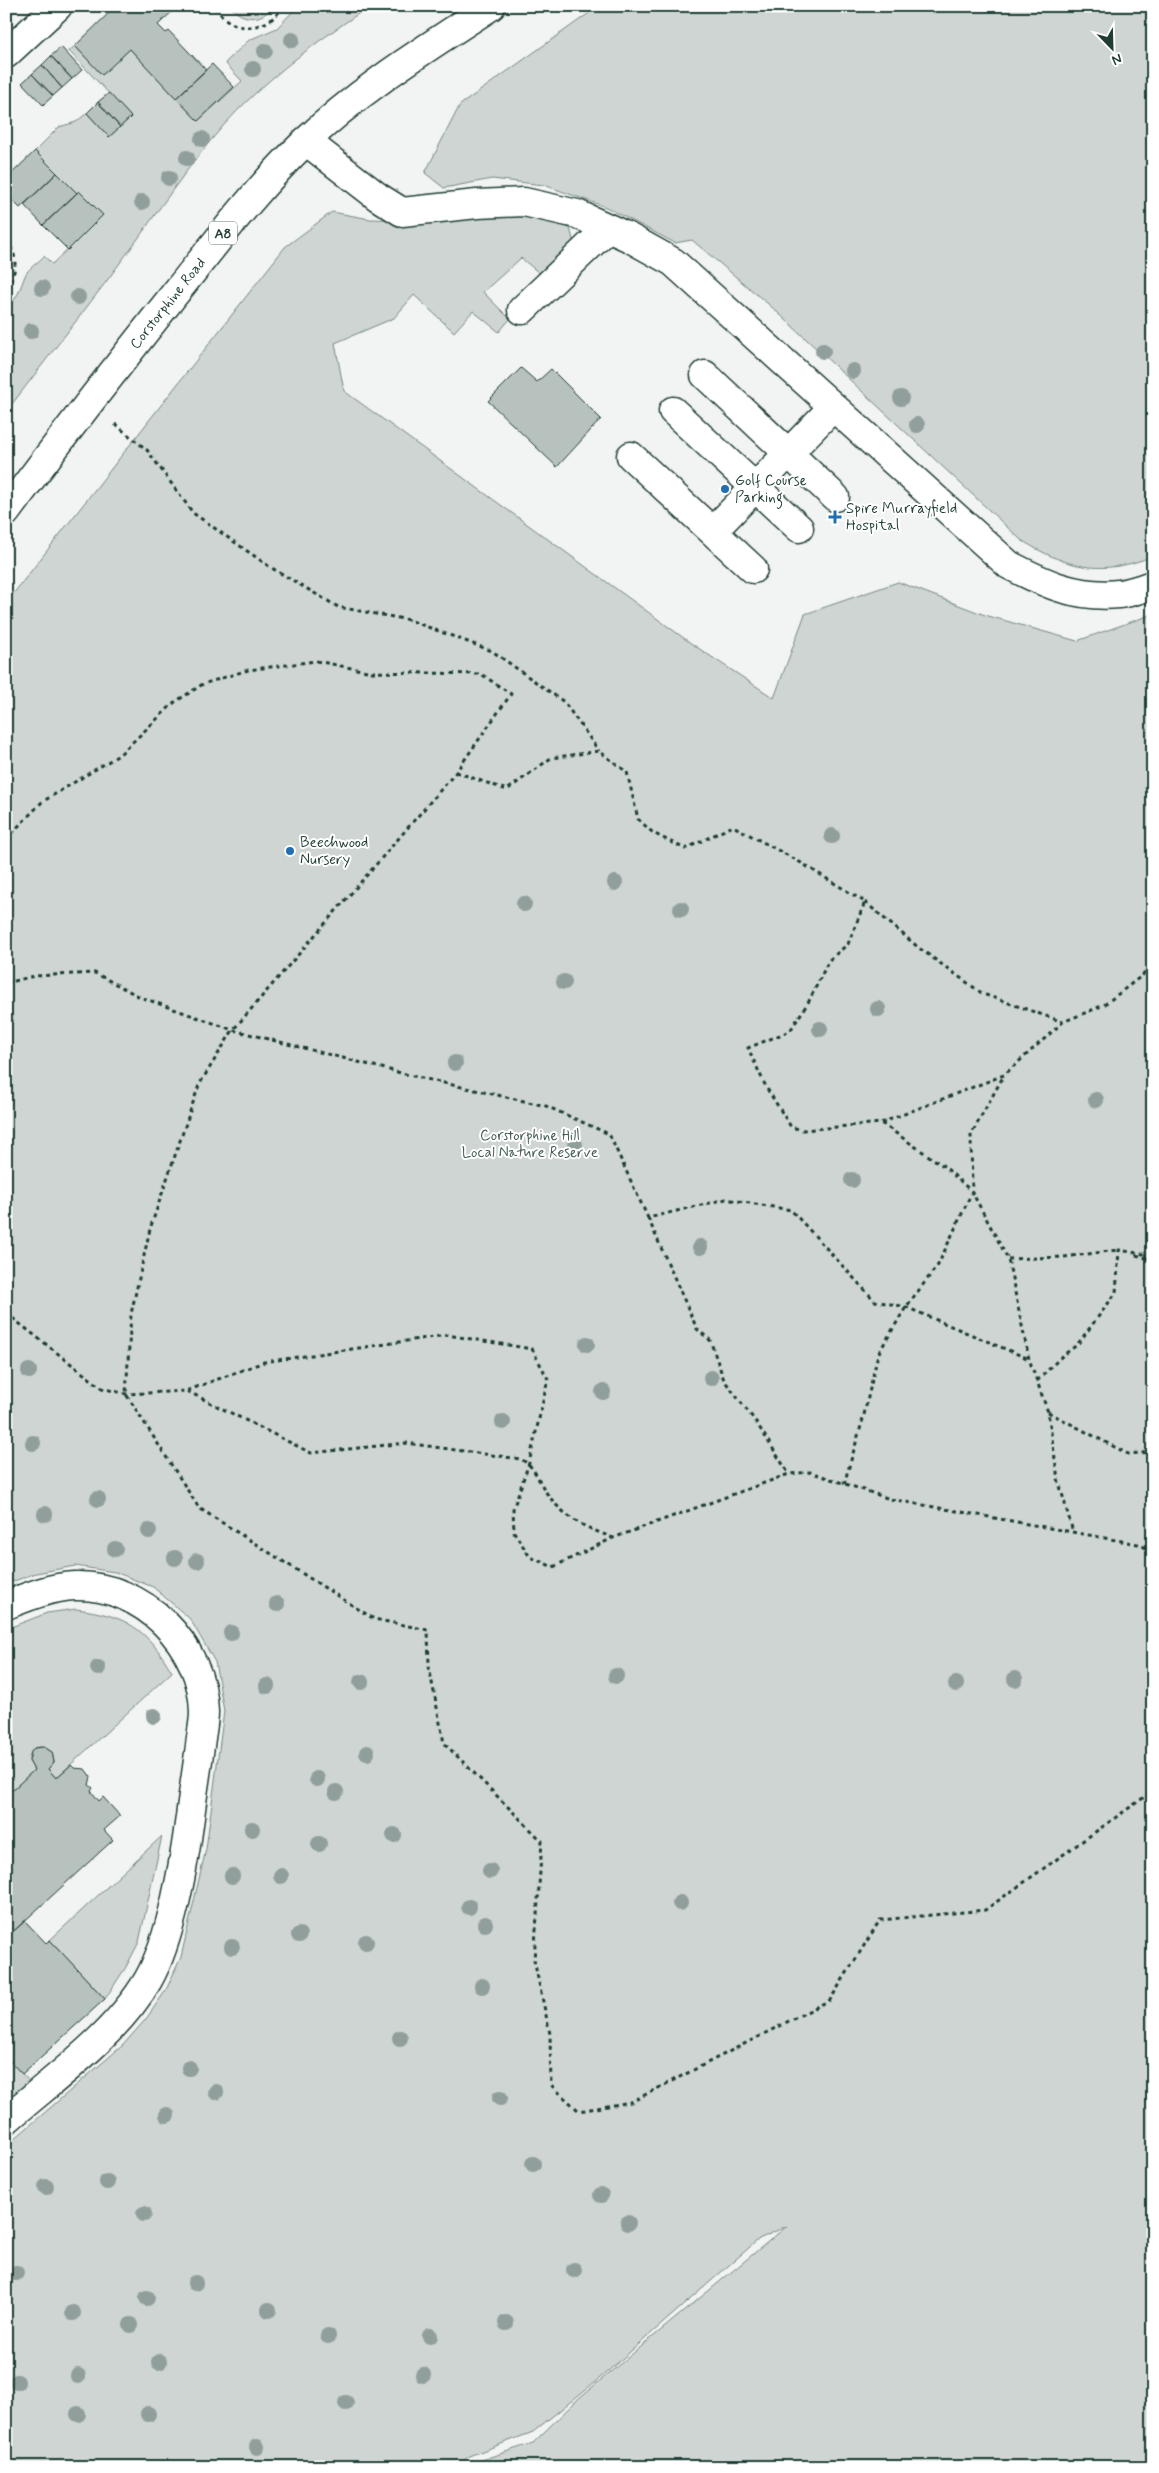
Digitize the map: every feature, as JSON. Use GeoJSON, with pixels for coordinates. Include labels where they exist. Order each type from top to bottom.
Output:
{"type":"FeatureCollection","features":[{"type":"Feature","properties":{"kind":"main road"},"geometry":{"type":"LineString","coordinates":[[6,54],[58,6]]}},
{"type":"Feature","properties":{"kind":"main road","name":"Corstorphine Road"},"geometry":{"type":"LineString","coordinates":[[6,512],[88,402],[231,223],[306,141],[358,97],[491,6]]}},
{"type":"Feature","properties":{"kind":"main road"},"geometry":{"type":"LineString","coordinates":[[306,141],[378,197],[402,212],[477,204],[524,202],[577,214],[673,262],[1009,565],[1051,586],[1090,594],[1121,594],[1153,585]]}},
{"type":"Feature","properties":{"kind":"main road"},"geometry":{"type":"LineString","coordinates":[[522,310],[608,228]]}},
{"type":"Feature","properties":{"kind":"main road"},"geometry":{"type":"LineString","coordinates":[[705,375],[835,497]]}},
{"type":"Feature","properties":{"kind":"main road"},"geometry":{"type":"LineString","coordinates":[[713,531],[833,407]]}},
{"type":"Feature","properties":{"kind":"main road"},"geometry":{"type":"LineString","coordinates":[[674,411],[799,528]]}},
{"type":"Feature","properties":{"kind":"main road"},"geometry":{"type":"LineString","coordinates":[[631,456],[753,569]]}},
{"type":"Feature","properties":{"kind":"main road"},"geometry":{"type":"LineString","coordinates":[[6,1605],[41,1592],[76,1586],[110,1591],[142,1604],[175,1632],[196,1670],[204,1712],[187,1845],[159,1958],[130,2007],[108,2030],[6,2120]]}},
{"type":"Feature","properties":{"kind":"path"},"geometry":{"type":"LineString","coordinates":[[216,6],[225,18],[234,24],[254,28],[273,20],[282,6]]}},
{"type":"Feature","properties":{"kind":"path"},"geometry":{"type":"LineString","coordinates":[[6,240],[14,254],[15,264],[14,274],[6,287]]}},
{"type":"Feature","properties":{"kind":"path"},"geometry":{"type":"LineString","coordinates":[[88,402],[148,450],[192,513],[270,567],[338,607],[409,620],[492,651],[564,702],[599,751],[626,772],[638,819],[653,833],[685,849],[733,826],[798,860],[865,902],[919,948],[983,994],[1063,1022]]}},
{"type":"Feature","properties":{"kind":"path"},"geometry":{"type":"LineString","coordinates":[[6,838],[42,802],[119,755],[174,702],[203,684],[248,670],[316,662],[372,672],[481,674],[511,694],[456,772],[330,921],[233,1030],[199,1085],[150,1229],[131,1314],[126,1394],[198,1508],[374,1619],[428,1630],[429,1668],[444,1743],[542,1841],[534,1960],[550,2034],[551,2084],[579,2111],[631,2102],[830,2000],[880,1920],[985,1910],[1153,1791]]}},
{"type":"Feature","properties":{"kind":"path"},"geometry":{"type":"LineString","coordinates":[[456,772],[507,790],[550,758],[599,751]]}},
{"type":"Feature","properties":{"kind":"path"},"geometry":{"type":"LineString","coordinates":[[865,902],[848,944],[829,960],[809,1001],[790,1031],[748,1048],[766,1087],[791,1127],[803,1130],[881,1123],[1004,1075]]}},
{"type":"Feature","properties":{"kind":"path"},"geometry":{"type":"LineString","coordinates":[[844,1484],[863,1419],[878,1354],[906,1307],[938,1265],[972,1192],[971,1135],[1004,1075],[1063,1022],[1104,1005],[1153,967]]}},
{"type":"Feature","properties":{"kind":"path"},"geometry":{"type":"LineString","coordinates":[[6,983],[34,976],[95,973],[140,997],[233,1030],[414,1076],[546,1106],[609,1134],[697,1329],[710,1340],[724,1380],[756,1422],[789,1474]]}},
{"type":"Feature","properties":{"kind":"path"},"geometry":{"type":"LineString","coordinates":[[881,1123],[946,1167],[972,1192],[1008,1258],[1029,1359],[1048,1412],[1058,1480],[1073,1532]]}},
{"type":"Feature","properties":{"kind":"path"},"geometry":{"type":"LineString","coordinates":[[648,1218],[726,1199],[791,1210],[875,1301],[906,1307],[1029,1359]]}},
{"type":"Feature","properties":{"kind":"path"},"geometry":{"type":"LineString","coordinates":[[1008,1258],[1064,1257],[1118,1250],[1143,1254],[1153,1252]]}},
{"type":"Feature","properties":{"kind":"path"},"geometry":{"type":"LineString","coordinates":[[1118,1250],[1153,1260]]}},
{"type":"Feature","properties":{"kind":"path"},"geometry":{"type":"LineString","coordinates":[[1037,1381],[1062,1356],[1077,1345],[1116,1293],[1118,1250]]}},
{"type":"Feature","properties":{"kind":"path"},"geometry":{"type":"LineString","coordinates":[[6,1313],[102,1388],[126,1394],[186,1391],[264,1362],[447,1335],[532,1349],[548,1379],[529,1463],[514,1509],[514,1532],[530,1557],[553,1567],[612,1538],[789,1474],[810,1472],[890,1499],[1138,1544],[1153,1551]]}},
{"type":"Feature","properties":{"kind":"path"},"geometry":{"type":"LineString","coordinates":[[186,1391],[311,1452],[406,1443],[520,1459],[529,1463],[548,1495],[578,1525],[612,1538]]}},
{"type":"Feature","properties":{"kind":"path"},"geometry":{"type":"LineString","coordinates":[[1048,1412],[1128,1454],[1153,1452]]}},
{"type":"Feature","properties":{"kind":"green space"},"geometry":{"type":"Polygon","coordinates":[[[230,6],[273,6],[263,15],[252,18],[240,15],[230,6]]]}},
{"type":"Feature","properties":{"kind":"green space"},"geometry":{"type":"Polygon","coordinates":[[[298,6],[370,6],[286,67],[254,94],[225,124],[186,172],[105,283],[6,412],[6,307],[16,297],[26,273],[31,268],[44,256],[52,264],[103,215],[79,191],[77,193],[35,151],[59,127],[76,122],[87,113],[109,137],[131,117],[69,51],[75,46],[102,74],[130,49],[198,121],[242,81],[225,63],[249,40],[277,28],[298,6]]]}},
{"type":"Feature","properties":{"kind":"green space"},"geometry":{"type":"Polygon","coordinates":[[[599,6],[1153,6],[1153,556],[1117,566],[1101,568],[1069,563],[1038,550],[1021,540],[774,309],[692,240],[675,243],[606,207],[544,185],[492,179],[444,188],[425,173],[460,105],[599,6]]]}},
{"type":"Feature","properties":{"kind":"green space","name":"Corstorphine Hill Local Nature Reserve"},"geometry":{"type":"Polygon","coordinates":[[[332,212],[370,219],[409,220],[532,215],[570,228],[577,255],[550,282],[521,258],[483,292],[510,319],[499,332],[473,311],[454,332],[414,295],[394,318],[335,343],[344,391],[692,644],[774,698],[805,614],[898,582],[985,615],[1077,641],[1153,614],[1153,2467],[469,2467],[475,2462],[533,2443],[579,2398],[787,2226],[759,2239],[606,2373],[533,2432],[469,2456],[455,2467],[6,2467],[6,2146],[123,2045],[146,2019],[166,1990],[181,1957],[206,1849],[224,1711],[215,1662],[190,1619],[153,1587],[115,1572],[75,1566],[36,1573],[6,1584],[6,603],[285,247],[332,212]]]}},
{"type":"Feature","properties":{"kind":"green space"},"geometry":{"type":"Polygon","coordinates":[[[76,1609],[109,1615],[133,1627],[153,1645],[172,1672],[56,1778],[48,1769],[54,1762],[52,1752],[44,1747],[37,1747],[30,1754],[29,1761],[34,1770],[6,1796],[6,1629],[47,1613],[76,1609]]]}},
{"type":"Feature","properties":{"kind":"green space"},"geometry":{"type":"Polygon","coordinates":[[[162,1836],[139,1942],[126,1967],[105,1999],[50,1940],[162,1836]]]}},
{"type":"Feature","properties":{"kind":"green space"},"geometry":{"type":"Polygon","coordinates":[[[6,2057],[29,2081],[6,2101],[6,2057]]]}},
{"type":"Feature","properties":{"kind":"building"},"geometry":{"type":"Polygon","coordinates":[[[116,6],[178,6],[158,25],[166,33],[169,31],[206,70],[176,98],[130,49],[102,75],[75,46],[116,6]]]}},
{"type":"Feature","properties":{"kind":"building"},"geometry":{"type":"Polygon","coordinates":[[[61,47],[82,70],[72,79],[51,56],[61,47]]]}},
{"type":"Feature","properties":{"kind":"building"},"geometry":{"type":"Polygon","coordinates":[[[51,56],[72,79],[62,88],[42,65],[51,56]]]}},
{"type":"Feature","properties":{"kind":"building"},"geometry":{"type":"Polygon","coordinates":[[[212,64],[234,87],[198,121],[176,98],[212,64]]]}},
{"type":"Feature","properties":{"kind":"building"},"geometry":{"type":"Polygon","coordinates":[[[42,65],[62,88],[53,96],[32,74],[42,65]]]}},
{"type":"Feature","properties":{"kind":"building"},"geometry":{"type":"Polygon","coordinates":[[[32,74],[53,96],[43,105],[22,83],[32,74]]]}},
{"type":"Feature","properties":{"kind":"building"},"geometry":{"type":"Polygon","coordinates":[[[109,93],[131,117],[120,127],[98,102],[109,93]]]}},
{"type":"Feature","properties":{"kind":"building"},"geometry":{"type":"Polygon","coordinates":[[[98,102],[120,127],[109,137],[87,113],[98,102]]]}},
{"type":"Feature","properties":{"kind":"building"},"geometry":{"type":"Polygon","coordinates":[[[35,151],[57,173],[20,208],[6,194],[6,179],[35,151]]]}},
{"type":"Feature","properties":{"kind":"building"},"geometry":{"type":"Polygon","coordinates":[[[57,173],[77,193],[43,225],[24,205],[57,173]]]}},
{"type":"Feature","properties":{"kind":"building"},"geometry":{"type":"Polygon","coordinates":[[[79,191],[103,215],[68,250],[43,225],[79,191]]]}},
{"type":"Feature","properties":{"kind":"building"},"geometry":{"type":"Polygon","coordinates":[[[521,368],[537,382],[551,369],[601,419],[557,467],[488,401],[521,368]]]}},
{"type":"Feature","properties":{"kind":"building"},"geometry":{"type":"Polygon","coordinates":[[[44,1747],[52,1752],[54,1762],[48,1769],[56,1778],[71,1765],[74,1768],[85,1769],[91,1777],[89,1785],[93,1788],[91,1791],[99,1801],[103,1797],[120,1816],[104,1830],[113,1840],[6,1938],[6,1796],[34,1770],[29,1761],[34,1748],[44,1747]]]}},
{"type":"Feature","properties":{"kind":"building"},"geometry":{"type":"Polygon","coordinates":[[[25,1921],[46,1943],[50,1940],[105,1999],[22,2074],[6,2057],[6,1938],[25,1921]]]}},
{"type":"Feature","properties":{"kind":"place","name":"Golf Course Parking"},"geometry":{"type":"Point","coordinates":[725,489]}},
{"type":"Feature","properties":{"kind":"place","name":"Spire Murrayfield Hospital"},"geometry":{"type":"Point","coordinates":[835,517]}},
{"type":"Feature","properties":{"kind":"place","name":"Beechwood Nursery"},"geometry":{"type":"Point","coordinates":[290,851]}}]}
